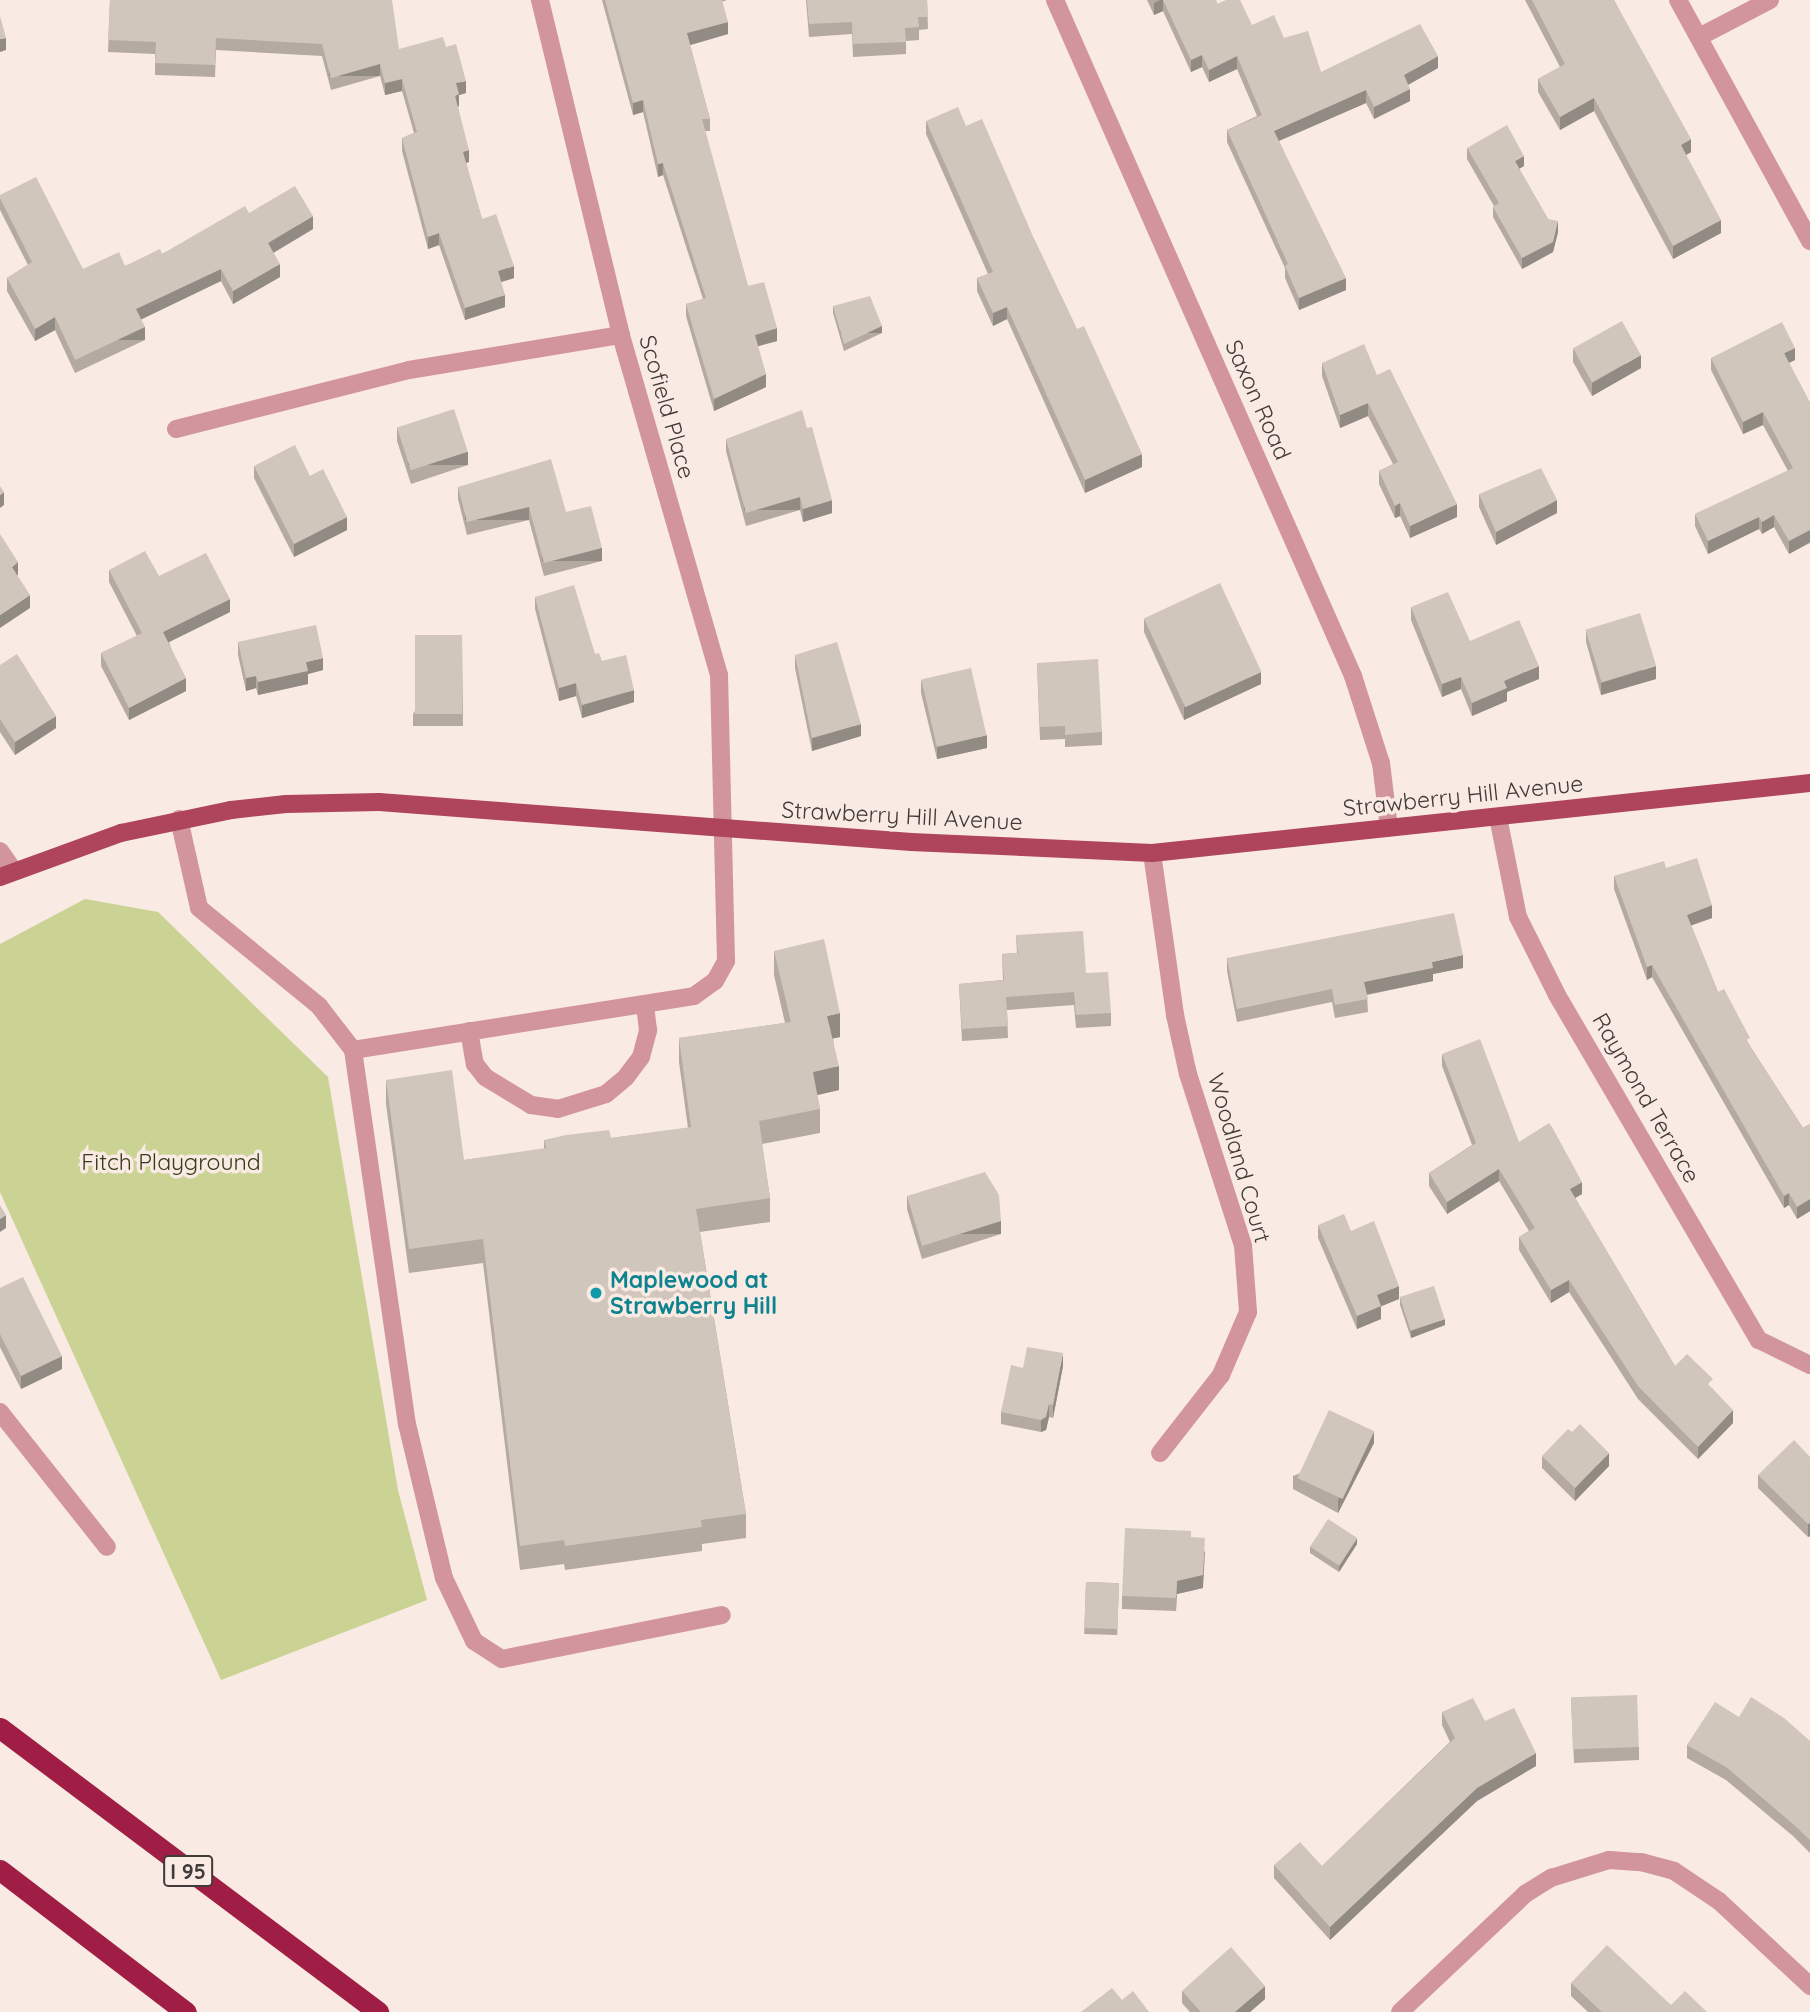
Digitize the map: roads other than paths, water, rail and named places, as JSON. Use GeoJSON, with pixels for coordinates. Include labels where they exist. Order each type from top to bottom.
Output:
{"type":"FeatureCollection","features":[{"type":"Feature","properties":{"kind":"highway","name":"I 95"},"geometry":{"type":"LineString","coordinates":[[0,1728],[378,2012]]}},
{"type":"Feature","properties":{"kind":"highway"},"geometry":{"type":"LineString","coordinates":[[0,1870],[186,2012]]}},
{"type":"Feature","properties":{"kind":"main road","name":"Strawberry Hill Avenue"},"geometry":{"type":"LineString","coordinates":[[7,874],[121,832],[179,819],[286,804],[379,802],[723,830],[1152,853],[1810,783]]}},
{"type":"Feature","properties":{"kind":"street","name":"Scofield Place"},"geometry":{"type":"LineString","coordinates":[[353,1050],[694,996],[715,981],[726,961],[719,675],[621,335],[540,0]]}},
{"type":"Feature","properties":{"kind":"street","name":"Saxon Road"},"geometry":{"type":"LineString","coordinates":[[1055,0],[1353,676],[1381,763],[1389,828]]}},
{"type":"Feature","properties":{"kind":"street"},"geometry":{"type":"LineString","coordinates":[[1678,0],[1810,241]]}},
{"type":"Feature","properties":{"kind":"street"},"geometry":{"type":"LineString","coordinates":[[1699,37],[1770,0]]}},
{"type":"Feature","properties":{"kind":"street"},"geometry":{"type":"LineString","coordinates":[[176,429],[409,370],[621,335]]}},
{"type":"Feature","properties":{"kind":"street","name":"Raymond Terrace"},"geometry":{"type":"LineString","coordinates":[[1498,817],[1518,917],[1557,995],[1759,1340],[1810,1365]]}},
{"type":"Feature","properties":{"kind":"street"},"geometry":{"type":"LineString","coordinates":[[179,819],[199,908],[319,1006],[353,1050],[407,1424],[444,1578],[474,1641],[502,1659],[722,1615]]}},
{"type":"Feature","properties":{"kind":"street"},"geometry":{"type":"LineString","coordinates":[[0,851],[7,874]]}},
{"type":"Feature","properties":{"kind":"street","name":"Woodland Court"},"geometry":{"type":"LineString","coordinates":[[1152,853],[1175,1015],[1188,1074],[1242,1245],[1248,1312],[1221,1375],[1160,1453]]}},
{"type":"Feature","properties":{"kind":"street"},"geometry":{"type":"LineString","coordinates":[[469,1031],[475,1064],[485,1077],[531,1105],[558,1109],[606,1094],[626,1077],[641,1057],[648,1030],[645,1004]]}},
{"type":"Feature","properties":{"kind":"street"},"geometry":{"type":"LineString","coordinates":[[0,1412],[107,1546]]}},
{"type":"Feature","properties":{"kind":"street"},"geometry":{"type":"LineString","coordinates":[[1400,2012],[1525,1894],[1570,1870],[1609,1860],[1641,1862],[1674,1871],[1719,1901],[1810,1986]]}},
{"type":"Feature","properties":{"kind":"place","name":"Maplewood at Strawberry Hill"},"geometry":{"type":"Point","coordinates":[596,1293]}},
{"type":"Feature","properties":{"kind":"park label","name":"Fitch Playground"},"geometry":{"type":"Point","coordinates":[171,1162]}}]}
